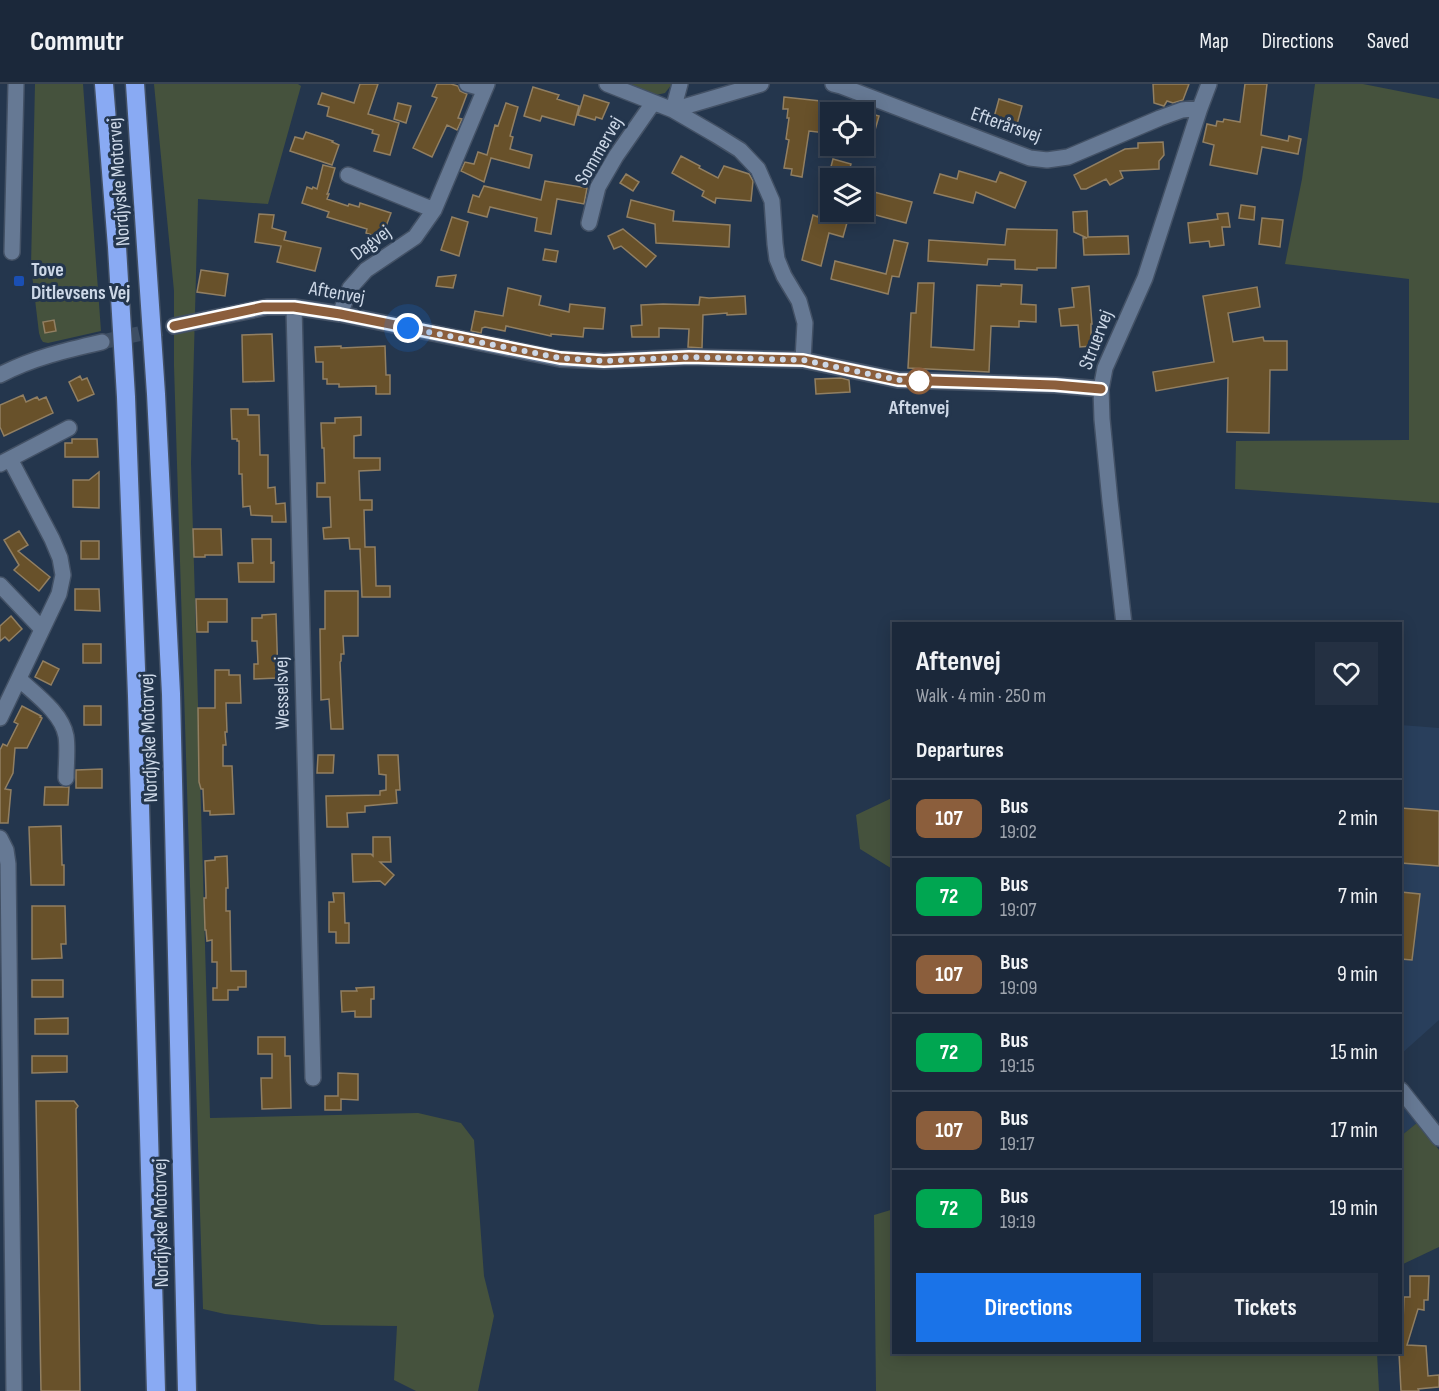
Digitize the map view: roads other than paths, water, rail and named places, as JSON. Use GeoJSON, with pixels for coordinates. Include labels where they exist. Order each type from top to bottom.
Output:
{"type":"FeatureCollection","features":[{"type":"Feature","properties":{"kind":"highway","name":"Nordjyske Motorvej"},"geometry":{"type":"LineString","coordinates":[[135,84],[156,394],[170,683],[187,1391]]}},
{"type":"Feature","properties":{"kind":"highway","name":"Nordjyske Motorvej"},"geometry":{"type":"LineString","coordinates":[[104,87],[126,397],[156,1391]]}},
{"type":"Feature","properties":{"kind":"street"},"geometry":{"type":"LineString","coordinates":[[12,252],[6,217],[16,84]]}},
{"type":"Feature","properties":{"kind":"street","name":"Dagvej"},"geometry":{"type":"LineString","coordinates":[[340,314],[350,288],[366,270],[415,237],[434,210],[486,86],[467,84]]}},
{"type":"Feature","properties":{"kind":"street","name":"Sommervej"},"geometry":{"type":"LineString","coordinates":[[607,84],[673,110],[741,150],[758,169],[772,201],[777,259],[799,301],[805,322],[803,360]]}},
{"type":"Feature","properties":{"kind":"street"},"geometry":{"type":"LineString","coordinates":[[673,110],[680,84]]}},
{"type":"Feature","properties":{"kind":"street"},"geometry":{"type":"LineString","coordinates":[[673,110],[761,84]]}},
{"type":"Feature","properties":{"kind":"street","name":"Efterårsvej"},"geometry":{"type":"LineString","coordinates":[[833,84],[1030,158],[1047,160],[1068,157],[1160,118],[1182,110],[1200,108]]}},
{"type":"Feature","properties":{"kind":"street","name":"Struervej"},"geometry":{"type":"LineString","coordinates":[[1124,622],[1110,501],[1101,389],[1105,368],[1145,278],[1209,84]]}},
{"type":"Feature","properties":{"kind":"street","name":"Sommervej"},"geometry":{"type":"LineString","coordinates":[[589,223],[598,187],[616,156],[653,103]]}},
{"type":"Feature","properties":{"kind":"street"},"geometry":{"type":"LineString","coordinates":[[348,175],[434,210]]}},
{"type":"Feature","properties":{"kind":"street","name":"Aftenvej"},"geometry":{"type":"LineString","coordinates":[[174,326],[263,307],[294,307],[560,358],[604,361],[689,357],[803,360],[898,380],[1055,385],[1101,389]]}},
{"type":"Feature","properties":{"kind":"street","name":"Wesselsvej"},"geometry":{"type":"LineString","coordinates":[[294,307],[313,1078]]}},
{"type":"Feature","properties":{"kind":"street"},"geometry":{"type":"LineString","coordinates":[[0,375],[54,353],[102,342]]}},
{"type":"Feature","properties":{"kind":"street"},"geometry":{"type":"LineString","coordinates":[[0,718],[59,594],[63,575],[60,558],[52,539],[5,462],[69,428]]}},
{"type":"Feature","properties":{"kind":"street"},"geometry":{"type":"LineString","coordinates":[[0,585],[42,629]]}},
{"type":"Feature","properties":{"kind":"street"},"geometry":{"type":"LineString","coordinates":[[19,679],[57,715],[64,726],[67,737],[66,778]]}},
{"type":"Feature","properties":{"kind":"street"},"geometry":{"type":"LineString","coordinates":[[0,838],[6,850],[8,864],[5,1071],[7,1357],[14,1391]]}},
{"type":"Feature","properties":{"kind":"street"},"geometry":{"type":"LineString","coordinates":[[1402,1091],[1439,1138]]}},
{"type":"Feature","properties":{"kind":"tunnel"},"geometry":{"type":"LineString","coordinates":[[102,342],[174,326]]}},
{"type":"Feature","properties":{"kind":"place","name":"Tove Ditlevsens Vej"},"geometry":{"type":"Point","coordinates":[19,281]}},
{"type":"Feature","properties":{"kind":"place","name":"Aftenvej"},"geometry":{"type":"Point","coordinates":[919,381]}}]}
